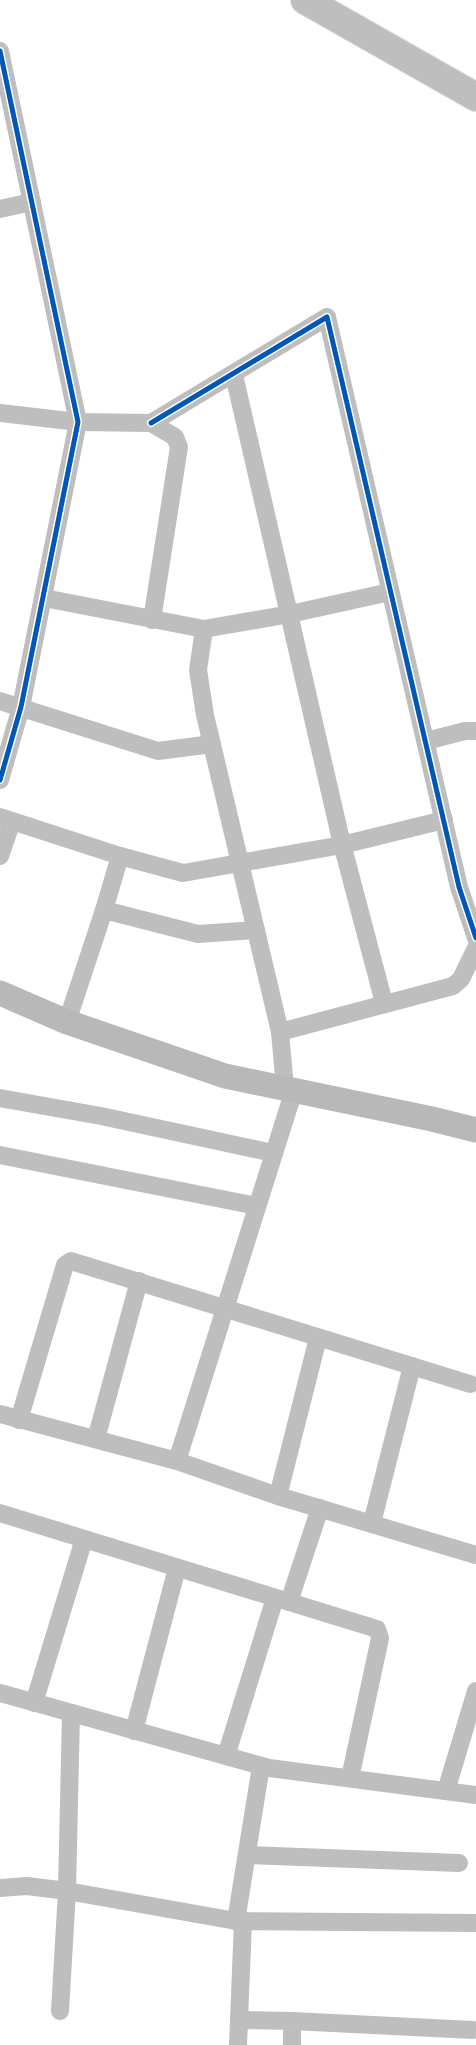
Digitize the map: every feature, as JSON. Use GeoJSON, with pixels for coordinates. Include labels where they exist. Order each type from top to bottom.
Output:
{"type":"FeatureCollection","features":[{"type":"Feature","properties":{"kind":"main road"},"geometry":{"type":"LineString","coordinates":[[305,0],[476,97]]}},
{"type":"Feature","properties":{"kind":"main road"},"geometry":{"type":"LineString","coordinates":[[341,0],[476,76]]}},
{"type":"Feature","properties":{"kind":"street"},"geometry":{"type":"LineString","coordinates":[[0,51],[78,422],[44,598],[20,707],[0,780]]}},
{"type":"Feature","properties":{"kind":"street"},"geometry":{"type":"LineString","coordinates":[[0,210],[32,202]]}},
{"type":"Feature","properties":{"kind":"street"},"geometry":{"type":"LineString","coordinates":[[151,423],[327,318],[459,887],[476,938]]}},
{"type":"Feature","properties":{"kind":"street"},"geometry":{"type":"LineString","coordinates":[[234,375],[342,845],[384,1003]]}},
{"type":"Feature","properties":{"kind":"street"},"geometry":{"type":"LineString","coordinates":[[0,413],[78,422],[151,423],[175,437],[179,447],[152,620]]}},
{"type":"Feature","properties":{"kind":"street"},"geometry":{"type":"LineString","coordinates":[[44,598],[204,629],[290,614],[390,592]]}},
{"type":"Feature","properties":{"kind":"street"},"geometry":{"type":"LineString","coordinates":[[177,1462],[273,1154],[290,1089],[280,1032],[212,744],[198,670],[204,629]]}},
{"type":"Feature","properties":{"kind":"street"},"geometry":{"type":"LineString","coordinates":[[0,701],[158,751],[212,744]]}},
{"type":"Feature","properties":{"kind":"street"},"geometry":{"type":"LineString","coordinates":[[426,741],[465,731],[476,731]]}},
{"type":"Feature","properties":{"kind":"street"},"geometry":{"type":"LineString","coordinates":[[0,856],[6,819],[120,856],[183,873],[342,845],[444,820]]}},
{"type":"Feature","properties":{"kind":"street"},"geometry":{"type":"LineString","coordinates":[[67,1022],[120,856]]}},
{"type":"Feature","properties":{"kind":"street"},"geometry":{"type":"LineString","coordinates":[[104,910],[198,934],[256,930]]}},
{"type":"Feature","properties":{"kind":"street"},"geometry":{"type":"LineString","coordinates":[[280,1032],[453,986],[462,979],[476,948]]}},
{"type":"Feature","properties":{"kind":"street"},"geometry":{"type":"LineString","coordinates":[[0,993],[67,1022],[225,1076],[476,1130]]}},
{"type":"Feature","properties":{"kind":"street"},"geometry":{"type":"LineString","coordinates":[[0,1098],[101,1116],[273,1154]]}},
{"type":"Feature","properties":{"kind":"street"},"geometry":{"type":"LineString","coordinates":[[0,1155],[257,1206]]}},
{"type":"Feature","properties":{"kind":"street"},"geometry":{"type":"LineString","coordinates":[[19,1420],[65,1265],[74,1261],[470,1384]]}},
{"type":"Feature","properties":{"kind":"street"},"geometry":{"type":"LineString","coordinates":[[96,1439],[139,1281]]}},
{"type":"Feature","properties":{"kind":"street"},"geometry":{"type":"LineString","coordinates":[[278,1496],[318,1338]]}},
{"type":"Feature","properties":{"kind":"street"},"geometry":{"type":"LineString","coordinates":[[372,1523],[412,1366]]}},
{"type":"Feature","properties":{"kind":"street"},"geometry":{"type":"LineString","coordinates":[[0,1414],[177,1462],[278,1496],[476,1555]]}},
{"type":"Feature","properties":{"kind":"street"},"geometry":{"type":"LineString","coordinates":[[226,1756],[282,1600],[320,1508]]}},
{"type":"Feature","properties":{"kind":"street"},"geometry":{"type":"LineString","coordinates":[[0,1513],[377,1629],[380,1634],[350,1778]]}},
{"type":"Feature","properties":{"kind":"street"},"geometry":{"type":"LineString","coordinates":[[34,1703],[84,1539]]}},
{"type":"Feature","properties":{"kind":"street"},"geometry":{"type":"LineString","coordinates":[[134,1731],[177,1568]]}},
{"type":"Feature","properties":{"kind":"street"},"geometry":{"type":"LineString","coordinates":[[446,1791],[476,1691]]}},
{"type":"Feature","properties":{"kind":"street"},"geometry":{"type":"LineString","coordinates":[[0,1693],[261,1766],[476,1794]]}},
{"type":"Feature","properties":{"kind":"street"},"geometry":{"type":"LineString","coordinates":[[60,2011],[68,1891],[71,1713]]}},
{"type":"Feature","properties":{"kind":"street"},"geometry":{"type":"LineString","coordinates":[[238,2045],[240,2020],[240,1921],[247,1855],[261,1766]]}},
{"type":"Feature","properties":{"kind":"street"},"geometry":{"type":"LineString","coordinates":[[247,1855],[459,1863]]}},
{"type":"Feature","properties":{"kind":"street"},"geometry":{"type":"LineString","coordinates":[[0,1888],[27,1886],[68,1891],[240,1921],[476,1923]]}},
{"type":"Feature","properties":{"kind":"street"},"geometry":{"type":"LineString","coordinates":[[240,2020],[473,2031]]}},
{"type":"Feature","properties":{"kind":"street"},"geometry":{"type":"LineString","coordinates":[[292,2021],[292,2045]]}},
{"type":"Feature","properties":{"kind":"cycle path"},"geometry":{"type":"LineString","coordinates":[[0,51],[78,422],[21,707],[0,780]]}},
{"type":"Feature","properties":{"kind":"cycle path"},"geometry":{"type":"LineString","coordinates":[[151,423],[327,317],[459,887],[476,938]]}}]}
